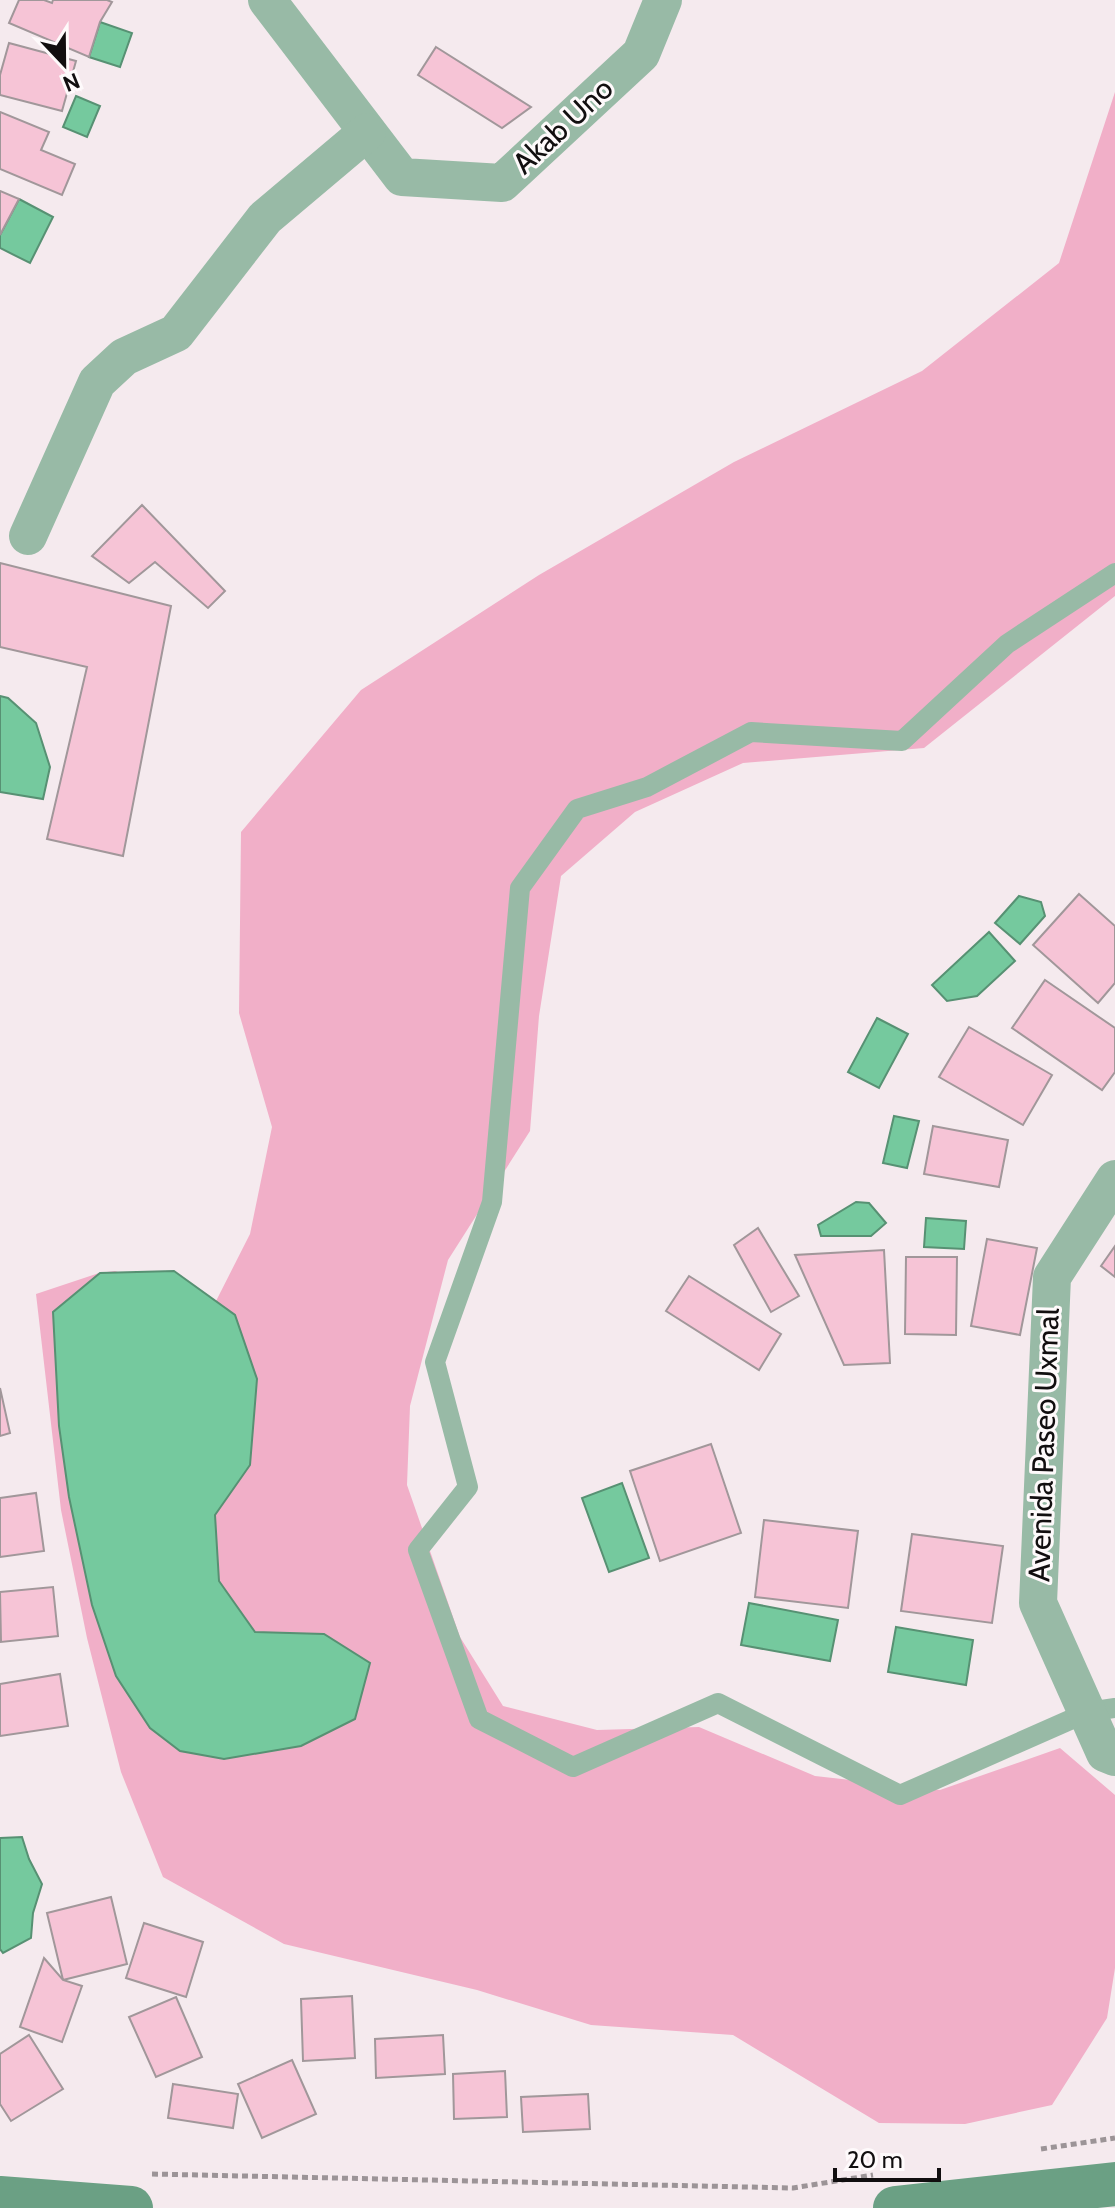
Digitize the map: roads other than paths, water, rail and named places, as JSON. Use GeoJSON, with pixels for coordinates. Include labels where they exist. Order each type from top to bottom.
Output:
{"type":"FeatureCollection","features":[{"type":"Feature","properties":{"kind":"main road"},"geometry":{"type":"LineString","coordinates":[[890,2191],[1115,2184]]}},
{"type":"Feature","properties":{"kind":"main road"},"geometry":{"type":"LineString","coordinates":[[0,2198],[137,2191]]}},
{"type":"Feature","properties":{"kind":"street","name":"Akab Uno"},"geometry":{"type":"LineString","coordinates":[[267,0],[402,177],[502,183],[641,54],[663,0]]}},
{"type":"Feature","properties":{"kind":"street"},"geometry":{"type":"LineString","coordinates":[[28,536],[97,382],[124,357],[176,333],[265,218],[367,132]]}},
{"type":"Feature","properties":{"kind":"street","name":"Avenida Paseo Uxmal"},"geometry":{"type":"LineString","coordinates":[[1115,1179],[1052,1277],[1038,1603],[1102,1710],[1105,1753],[1115,1757]]}},
{"type":"Feature","properties":{"kind":"lane"},"geometry":{"type":"LineString","coordinates":[[1102,1710],[900,1795],[718,1703],[573,1767],[479,1719],[418,1550],[468,1487],[435,1362],[492,1202],[520,888],[577,809],[647,787],[751,732],[902,741],[1007,644],[1115,573]]}}]}
